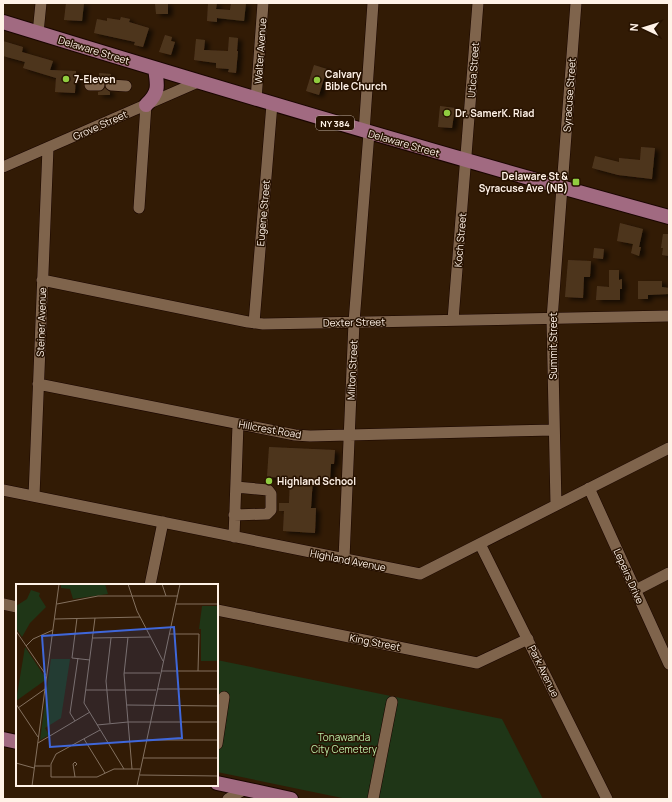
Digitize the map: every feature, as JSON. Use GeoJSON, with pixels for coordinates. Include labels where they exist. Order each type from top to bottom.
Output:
{"type":"FeatureCollection","features":[{"type":"Feature","properties":{"kind":"main road","name":"Delaware Street"},"geometry":{"type":"LineString","coordinates":[[3,22],[256,100],[466,161],[669,217]]}},
{"type":"Feature","properties":{"kind":"main road"},"geometry":{"type":"LineString","coordinates":[[146,105],[153,99],[157,92],[158,82],[156,69]]}},
{"type":"Feature","properties":{"kind":"main road"},"geometry":{"type":"LineString","coordinates":[[3,740],[16,742]]}},
{"type":"Feature","properties":{"kind":"main road"},"geometry":{"type":"LineString","coordinates":[[218,783],[248,793],[291,799]]}},
{"type":"Feature","properties":{"kind":"street"},"geometry":{"type":"LineString","coordinates":[[38,33],[41,3]]}},
{"type":"Feature","properties":{"kind":"street","name":"Walter Avenue"},"geometry":{"type":"LineString","coordinates":[[256,100],[263,3]]}},
{"type":"Feature","properties":{"kind":"street","name":"Milton Street"},"geometry":{"type":"LineString","coordinates":[[344,559],[354,322],[367,132],[373,3]]}},
{"type":"Feature","properties":{"kind":"street","name":"Utica Street"},"geometry":{"type":"LineString","coordinates":[[466,161],[478,3]]}},
{"type":"Feature","properties":{"kind":"street","name":"Syracuse Street"},"geometry":{"type":"LineString","coordinates":[[562,188],[576,3]]}},
{"type":"Feature","properties":{"kind":"street","name":"Grove Street"},"geometry":{"type":"LineString","coordinates":[[3,167],[198,82]]}},
{"type":"Feature","properties":{"kind":"street"},"geometry":{"type":"LineString","coordinates":[[111,85],[126,86]]}},
{"type":"Feature","properties":{"kind":"street","name":"Eugene Street"},"geometry":{"type":"LineString","coordinates":[[254,323],[272,104]]}},
{"type":"Feature","properties":{"kind":"street"},"geometry":{"type":"LineString","coordinates":[[139,208],[146,105]]}},
{"type":"Feature","properties":{"kind":"street","name":"Steiner Avenue"},"geometry":{"type":"LineString","coordinates":[[34,496],[48,148]]}},
{"type":"Feature","properties":{"kind":"street","name":"Koch Street"},"geometry":{"type":"LineString","coordinates":[[453,320],[466,161]]}},
{"type":"Feature","properties":{"kind":"street","name":"Summit Street"},"geometry":{"type":"LineString","coordinates":[[556,505],[552,319],[562,188]]}},
{"type":"Feature","properties":{"kind":"street"},"geometry":{"type":"LineString","coordinates":[[669,212],[669,217]]}},
{"type":"Feature","properties":{"kind":"street","name":"Dexter Street"},"geometry":{"type":"LineString","coordinates":[[42,280],[254,323],[669,316]]}},
{"type":"Feature","properties":{"kind":"street","name":"Hillcrest Road"},"geometry":{"type":"LineString","coordinates":[[38,384],[294,435],[310,436],[554,430]]}},
{"type":"Feature","properties":{"kind":"street"},"geometry":{"type":"LineString","coordinates":[[234,536],[238,424]]}},
{"type":"Feature","properties":{"kind":"street","name":"Highland Avenue"},"geometry":{"type":"LineString","coordinates":[[3,490],[420,574],[669,448]]}},
{"type":"Feature","properties":{"kind":"street"},"geometry":{"type":"LineString","coordinates":[[234,515],[267,514],[271,510],[271,494],[268,490],[236,487]]}},
{"type":"Feature","properties":{"kind":"street","name":"Lepeirs Drive"},"geometry":{"type":"LineString","coordinates":[[589,488],[669,664]]}},
{"type":"Feature","properties":{"kind":"street"},"geometry":{"type":"LineString","coordinates":[[150,584],[163,522]]}},
{"type":"Feature","properties":{"kind":"street","name":"Park Avenue"},"geometry":{"type":"LineString","coordinates":[[480,544],[607,799]]}},
{"type":"Feature","properties":{"kind":"street"},"geometry":{"type":"LineString","coordinates":[[636,590],[669,573]]}},
{"type":"Feature","properties":{"kind":"street"},"geometry":{"type":"LineString","coordinates":[[3,604],[16,607]]}},
{"type":"Feature","properties":{"kind":"street","name":"King Street"},"geometry":{"type":"LineString","coordinates":[[218,610],[477,663],[528,639]]}},
{"type":"Feature","properties":{"kind":"street"},"geometry":{"type":"LineString","coordinates":[[218,737],[224,697]]}},
{"type":"Feature","properties":{"kind":"street"},"geometry":{"type":"LineString","coordinates":[[372,799],[392,702]]}},
{"type":"Feature","properties":{"kind":"street"},"geometry":{"type":"LineString","coordinates":[[228,799],[248,793]]}},
{"type":"Feature","properties":{"kind":"green space","name":"Tonawanda City Cemetery"},"geometry":{"type":"Polygon","coordinates":[[[218,660],[502,719],[543,799],[347,799],[218,772],[218,660]]]}},
{"type":"Feature","properties":{"kind":"building"},"geometry":{"type":"Polygon","coordinates":[[[66,3],[84,3],[82,21],[64,20],[66,3]]]}},
{"type":"Feature","properties":{"kind":"building"},"geometry":{"type":"Polygon","coordinates":[[[155,3],[168,3],[168,14],[156,14],[155,3]]]}},
{"type":"Feature","properties":{"kind":"building"},"geometry":{"type":"Polygon","coordinates":[[[208,3],[217,3],[216,9],[230,10],[231,3],[246,3],[244,21],[217,18],[217,22],[207,21],[208,3]]]}},
{"type":"Feature","properties":{"kind":"building"},"geometry":{"type":"Polygon","coordinates":[[[121,17],[130,19],[129,22],[149,28],[143,47],[134,45],[135,42],[94,33],[97,19],[107,21],[107,18],[120,20],[121,17]]]}},
{"type":"Feature","properties":{"kind":"building"},"geometry":{"type":"Polygon","coordinates":[[[165,35],[172,37],[171,41],[175,42],[171,55],[159,52],[165,35]]]}},
{"type":"Feature","properties":{"kind":"building"},"geometry":{"type":"Polygon","coordinates":[[[229,37],[238,38],[236,73],[228,72],[229,69],[216,68],[216,63],[194,60],[196,39],[205,40],[204,50],[228,51],[229,37]]]}},
{"type":"Feature","properties":{"kind":"building"},"geometry":{"type":"Polygon","coordinates":[[[3,41],[23,47],[22,52],[53,61],[50,70],[76,71],[75,93],[55,92],[56,78],[23,68],[25,62],[3,56],[3,41]]]}},
{"type":"Feature","properties":{"kind":"building","name":"Calvary Bible Church"},"geometry":{"type":"Polygon","coordinates":[[[314,65],[327,69],[319,95],[306,91],[314,65]]]}},
{"type":"Feature","properties":{"kind":"building"},"geometry":{"type":"Polygon","coordinates":[[[99,73],[111,74],[111,78],[105,81],[99,78],[99,73]]]}},
{"type":"Feature","properties":{"kind":"building"},"geometry":{"type":"Polygon","coordinates":[[[105,88],[110,92],[110,95],[98,95],[98,92],[105,88]]]}},
{"type":"Feature","properties":{"kind":"building","name":"Dr. SamerK. Riad"},"geometry":{"type":"Polygon","coordinates":[[[440,106],[455,108],[452,128],[438,127],[440,106]]]}},
{"type":"Feature","properties":{"kind":"building"},"geometry":{"type":"Polygon","coordinates":[[[641,147],[655,148],[652,179],[618,175],[592,168],[595,156],[619,162],[619,158],[640,160],[641,147]]]}},
{"type":"Feature","properties":{"kind":"building"},"geometry":{"type":"Polygon","coordinates":[[[620,223],[643,229],[639,247],[641,247],[639,256],[631,253],[633,244],[617,241],[620,223]]]}},
{"type":"Feature","properties":{"kind":"building"},"geometry":{"type":"Polygon","coordinates":[[[663,234],[669,234],[669,256],[662,255],[663,248],[661,248],[663,234]]]}},
{"type":"Feature","properties":{"kind":"building"},"geometry":{"type":"Polygon","coordinates":[[[594,248],[604,249],[603,259],[593,258],[594,248]]]}},
{"type":"Feature","properties":{"kind":"building"},"geometry":{"type":"Polygon","coordinates":[[[568,260],[591,261],[590,277],[584,277],[583,298],[565,297],[568,260]]]}},
{"type":"Feature","properties":{"kind":"building"},"geometry":{"type":"Polygon","coordinates":[[[609,270],[619,270],[619,280],[622,279],[620,300],[596,300],[597,286],[609,287],[609,270]]]}},
{"type":"Feature","properties":{"kind":"building"},"geometry":{"type":"Polygon","coordinates":[[[638,281],[662,281],[662,287],[669,288],[669,294],[648,295],[648,299],[638,299],[638,281]]]}},
{"type":"Feature","properties":{"kind":"building"},"geometry":{"type":"Polygon","coordinates":[[[269,447],[335,450],[334,464],[331,464],[330,480],[313,479],[311,508],[316,508],[315,533],[283,531],[284,511],[279,511],[279,503],[289,503],[290,478],[267,477],[269,447]]]}},
{"type":"Feature","properties":{"kind":"place","name":"7-Eleven"},"geometry":{"type":"Point","coordinates":[66,79]}},
{"type":"Feature","properties":{"kind":"place","name":"Calvary Bible Church"},"geometry":{"type":"Point","coordinates":[317,80]}},
{"type":"Feature","properties":{"kind":"place","name":"Dr. SamerK. Riad"},"geometry":{"type":"Point","coordinates":[447,113]}},
{"type":"Feature","properties":{"kind":"place","name":"Delaware St & Syracuse Ave (NB)"},"geometry":{"type":"Point","coordinates":[576,182]}},
{"type":"Feature","properties":{"kind":"place","name":"Highland School"},"geometry":{"type":"Point","coordinates":[269,481]}}]}
